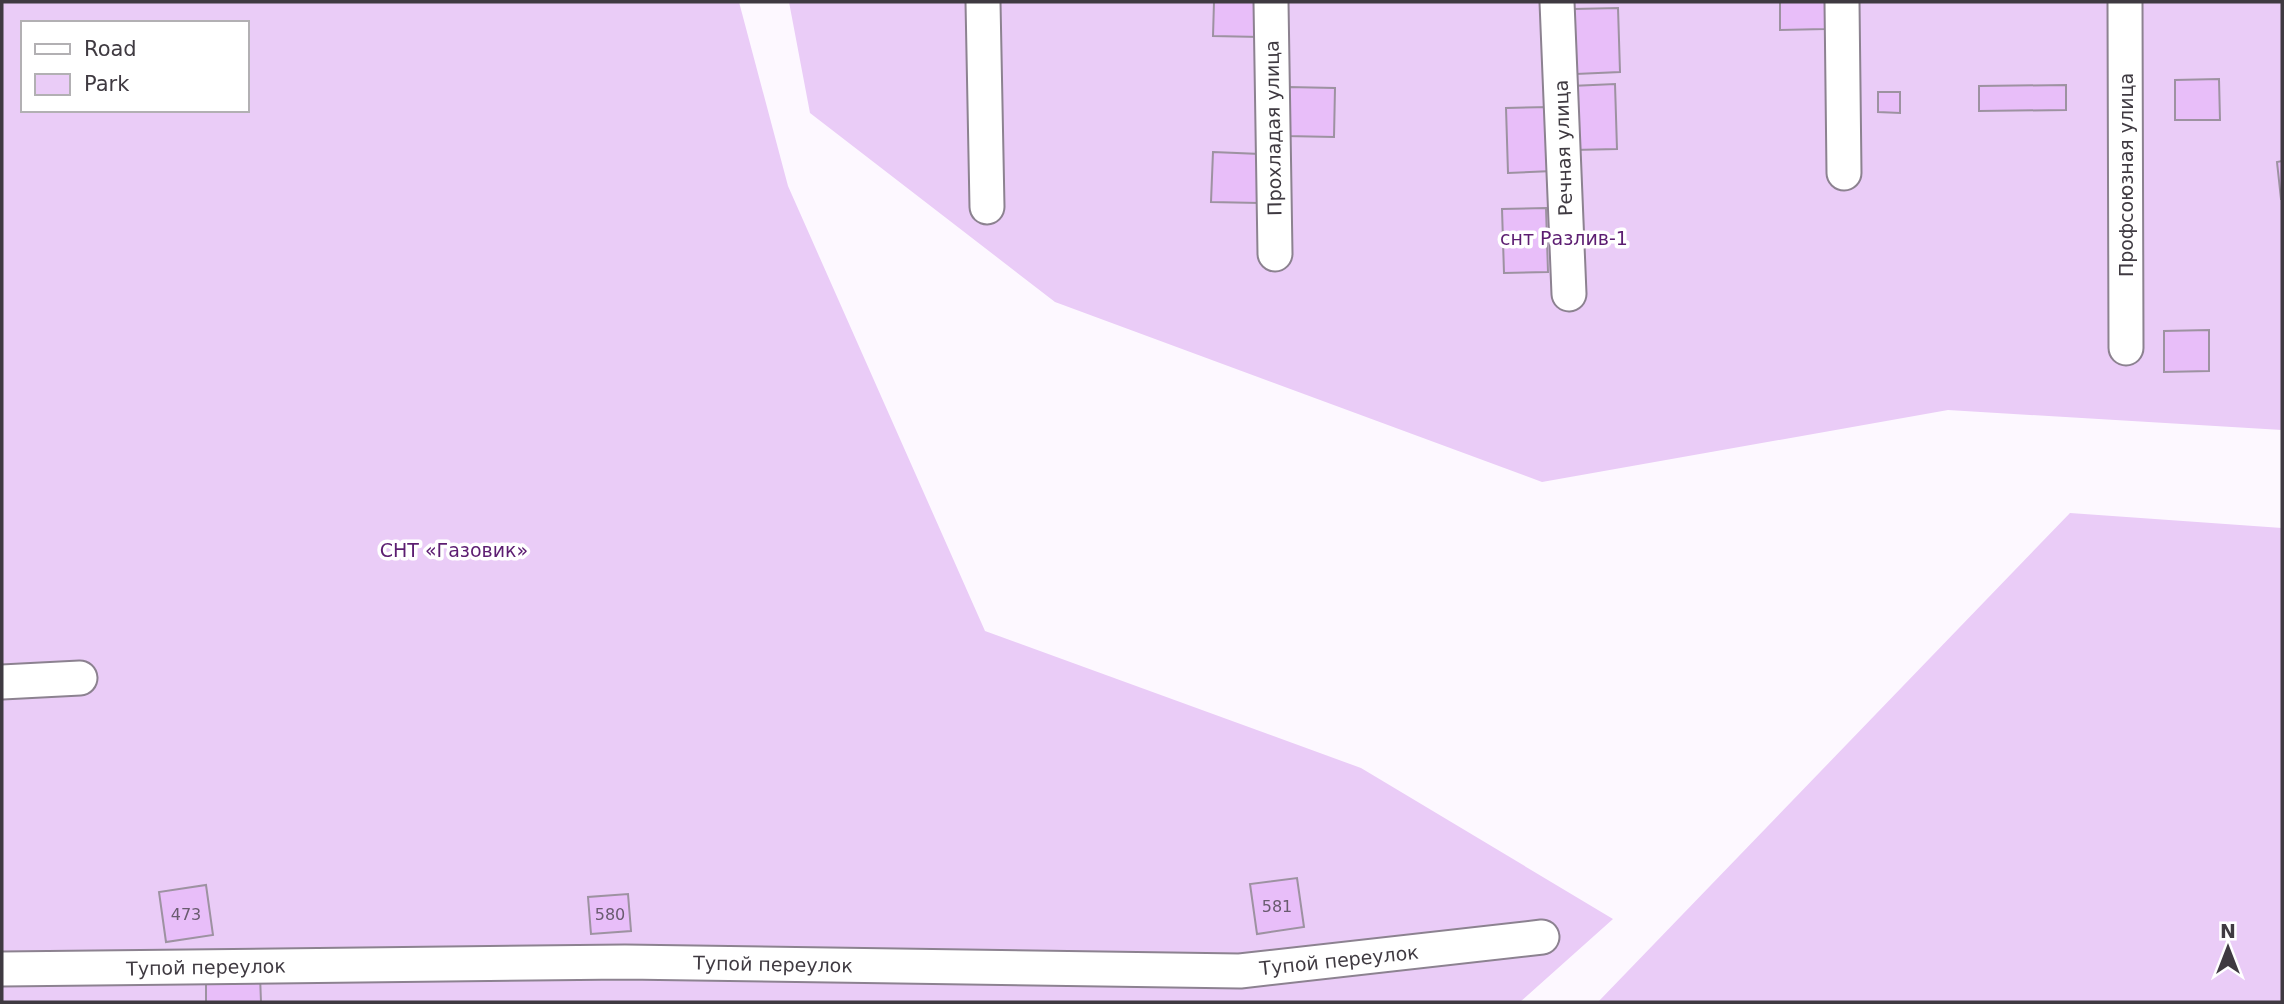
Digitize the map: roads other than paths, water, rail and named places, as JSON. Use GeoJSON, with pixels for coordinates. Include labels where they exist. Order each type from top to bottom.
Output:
{"type":"FeatureCollection","features":[{"type":"Feature","properties":{"kind":"lane"},"geometry":{"type":"LineString","coordinates":[[983,2],[987,207]]}},
{"type":"Feature","properties":{"kind":"lane","name":"Прохладая улица"},"geometry":{"type":"LineString","coordinates":[[1271,2],[1275,254]]}},
{"type":"Feature","properties":{"kind":"lane","name":"Речная улица"},"geometry":{"type":"LineString","coordinates":[[1557,2],[1569,294]]}},
{"type":"Feature","properties":{"kind":"lane"},"geometry":{"type":"LineString","coordinates":[[1842,2],[1844,173]]}},
{"type":"Feature","properties":{"kind":"lane","name":"Профсоюзная улица"},"geometry":{"type":"LineString","coordinates":[[2125,2],[2126,348]]}},
{"type":"Feature","properties":{"kind":"lane"},"geometry":{"type":"LineString","coordinates":[[2,682],[80,678]]}},
{"type":"Feature","properties":{"kind":"lane","name":"Тупой переулок"},"geometry":{"type":"LineString","coordinates":[[2,969],[625,962],[1240,971],[1542,937]]}},
{"type":"Feature","properties":{"kind":"park label","name":"снт Разлив-1"},"geometry":{"type":"Point","coordinates":[1564,238]}},
{"type":"Feature","properties":{"kind":"park label","name":"СНТ «Газовик»"},"geometry":{"type":"Point","coordinates":[454,550]}}]}
